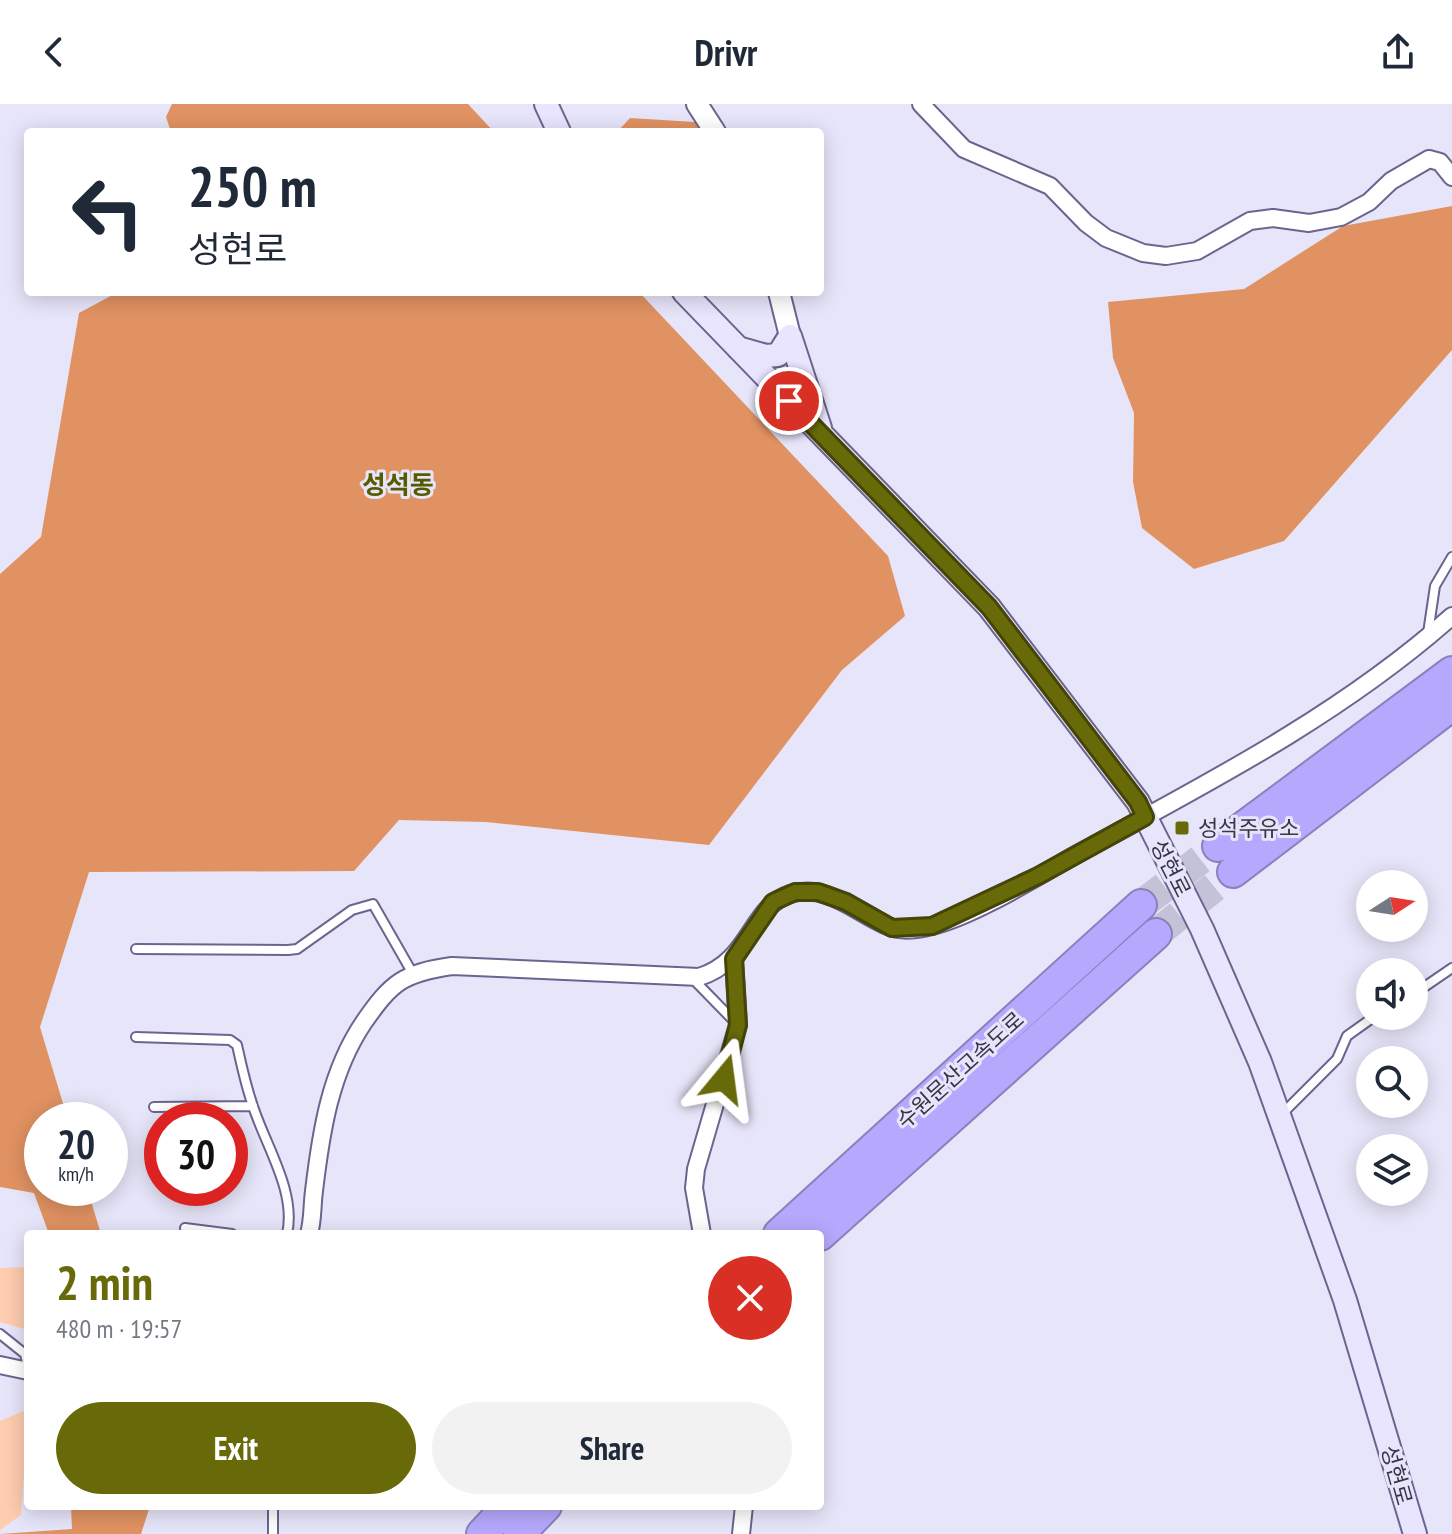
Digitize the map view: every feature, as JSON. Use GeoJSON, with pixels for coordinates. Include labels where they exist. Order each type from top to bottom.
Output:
{"type":"FeatureCollection","features":[{"type":"Feature","properties":{"kind":"highway"},"geometry":{"type":"LineString","coordinates":[[1452,672],[1226,859],[1452,705]]}},
{"type":"Feature","properties":{"kind":"highway","name":"수원문산고속도로"},"geometry":{"type":"LineString","coordinates":[[783,1230],[1141,905]]}},
{"type":"Feature","properties":{"kind":"highway","name":"수원문산고속도로"},"geometry":{"type":"LineString","coordinates":[[824,1231],[1156,934]]}},
{"type":"Feature","properties":{"kind":"highway"},"geometry":{"type":"LineString","coordinates":[[482,1534],[504,1510]]}},
{"type":"Feature","properties":{"kind":"highway"},"geometry":{"type":"LineString","coordinates":[[519,1534],[542,1510]]}},
{"type":"Feature","properties":{"kind":"main road"},"geometry":{"type":"LineString","coordinates":[[546,104],[557,128]]}},
{"type":"Feature","properties":{"kind":"main road","name":"성현로"},"geometry":{"type":"LineString","coordinates":[[688,296],[989,607],[1138,802],[1202,929],[1279,1117],[1345,1300],[1415,1534]]}},
{"type":"Feature","properties":{"kind":"main road"},"geometry":{"type":"LineString","coordinates":[[735,347],[753,354],[773,356],[783,352],[790,336]]}},
{"type":"Feature","properties":{"kind":"main road"},"geometry":{"type":"LineString","coordinates":[[790,336],[823,436]]}},
{"type":"Feature","properties":{"kind":"street"},"geometry":{"type":"LineString","coordinates":[[697,104],[712,128]]}},
{"type":"Feature","properties":{"kind":"street"},"geometry":{"type":"LineString","coordinates":[[921,104],[964,149],[1050,186],[1086,223],[1106,238],[1143,253],[1166,256],[1197,251],[1250,221],[1273,218],[1309,223],[1341,217],[1369,202],[1391,181],[1429,159],[1440,162],[1452,177]]}},
{"type":"Feature","properties":{"kind":"street"},"geometry":{"type":"LineString","coordinates":[[780,296],[790,336]]}},
{"type":"Feature","properties":{"kind":"street"},"geometry":{"type":"LineString","coordinates":[[310,1230],[334,1080],[348,1047],[387,989],[413,974],[452,966],[691,977],[712,973],[734,959],[773,902],[795,892],[818,892],[846,902],[892,928],[932,926],[1038,876],[1299,729],[1427,638],[1452,616]]}},
{"type":"Feature","properties":{"kind":"street"},"geometry":{"type":"LineString","coordinates":[[701,1230],[694,1188],[696,1169],[738,1025],[734,959]]}},
{"type":"Feature","properties":{"kind":"street"},"geometry":{"type":"LineString","coordinates":[[0,1365],[24,1368]]}},
{"type":"Feature","properties":{"kind":"street"},"geometry":{"type":"LineString","coordinates":[[741,1534],[744,1510]]}},
{"type":"Feature","properties":{"kind":"lane"},"geometry":{"type":"LineString","coordinates":[[1427,638],[1435,586],[1452,557]]}},
{"type":"Feature","properties":{"kind":"lane"},"geometry":{"type":"LineString","coordinates":[[136,949],[297,949],[352,910],[373,904],[413,974]]}},
{"type":"Feature","properties":{"kind":"lane"},"geometry":{"type":"LineString","coordinates":[[1428,984],[1452,968]]}},
{"type":"Feature","properties":{"kind":"lane"},"geometry":{"type":"LineString","coordinates":[[691,977],[738,1025]]}},
{"type":"Feature","properties":{"kind":"lane"},"geometry":{"type":"LineString","coordinates":[[1279,1117],[1337,1059],[1347,1036],[1356,1030]]}},
{"type":"Feature","properties":{"kind":"lane"},"geometry":{"type":"LineString","coordinates":[[136,1037],[230,1040],[237,1045],[253,1106],[281,1179],[288,1230]]}},
{"type":"Feature","properties":{"kind":"lane"},"geometry":{"type":"LineString","coordinates":[[248,1106],[253,1106]]}},
{"type":"Feature","properties":{"kind":"lane"},"geometry":{"type":"LineString","coordinates":[[185,1228],[201,1230]]}},
{"type":"Feature","properties":{"kind":"lane"},"geometry":{"type":"LineString","coordinates":[[0,1334],[24,1353]]}},
{"type":"Feature","properties":{"kind":"lane"},"geometry":{"type":"LineString","coordinates":[[273,1510],[273,1534]]}},
{"type":"Feature","properties":{"kind":"shaded area"},"geometry":{"type":"Polygon","coordinates":[[[172,104],[468,104],[490,128],[170,128],[166,117],[172,104]]]}},
{"type":"Feature","properties":{"kind":"shaded area"},"geometry":{"type":"Polygon","coordinates":[[[630,118],[695,122],[699,128],[621,128],[630,118]]]}},
{"type":"Feature","properties":{"kind":"shaded area"},"geometry":{"type":"Polygon","coordinates":[[[1452,206],[1452,350],[1284,541],[1194,569],[1142,528],[1133,482],[1134,413],[1113,358],[1108,302],[1244,289],[1343,226],[1452,206]]]}},
{"type":"Feature","properties":{"kind":"shaded area"},"geometry":{"type":"Polygon","coordinates":[[[111,296],[643,296],[888,556],[905,616],[842,670],[709,845],[486,822],[399,820],[354,871],[89,872],[40,1027],[63,1102],[24,1102],[24,1191],[0,1187],[0,574],[41,537],[79,313],[111,296]]]}},
{"type":"Feature","properties":{"kind":"shaded area"},"geometry":{"type":"Polygon","coordinates":[[[39,1206],[92,1206],[100,1230],[48,1230],[39,1206]]]}},
{"type":"Feature","properties":{"kind":"shaded area"},"geometry":{"type":"Polygon","coordinates":[[[24,1267],[24,1329],[0,1322],[0,1268],[24,1267]]]}},
{"type":"Feature","properties":{"kind":"shaded area"},"geometry":{"type":"Polygon","coordinates":[[[24,1411],[21,1515],[0,1530],[0,1421],[24,1411]]]}},
{"type":"Feature","properties":{"kind":"shaded area"},"geometry":{"type":"Polygon","coordinates":[[[71,1510],[149,1510],[141,1534],[0,1534],[72,1529],[71,1510]]]}},
{"type":"Feature","properties":{"kind":"tunnel"},"geometry":{"type":"LineString","coordinates":[[1141,905],[1218,846]]}},
{"type":"Feature","properties":{"kind":"tunnel"},"geometry":{"type":"LineString","coordinates":[[1156,934],[1233,872]]}},
{"type":"Feature","properties":{"kind":"place","name":"성석주유소"},"geometry":{"type":"Point","coordinates":[1182,828]}},
{"type":"Feature","properties":{"kind":"district","name":"성석동"},"geometry":{"type":"Point","coordinates":[398,485]}},
{"type":"Feature","properties":{"kind":"route"},"geometry":{"type":"LineString","coordinates":[[724,1079],[738,1025],[734,959],[773,902],[795,892],[818,892],[846,902],[892,928],[909,930],[932,926],[1038,876],[1145,817],[1138,802],[989,607],[789,401]]}}]}
